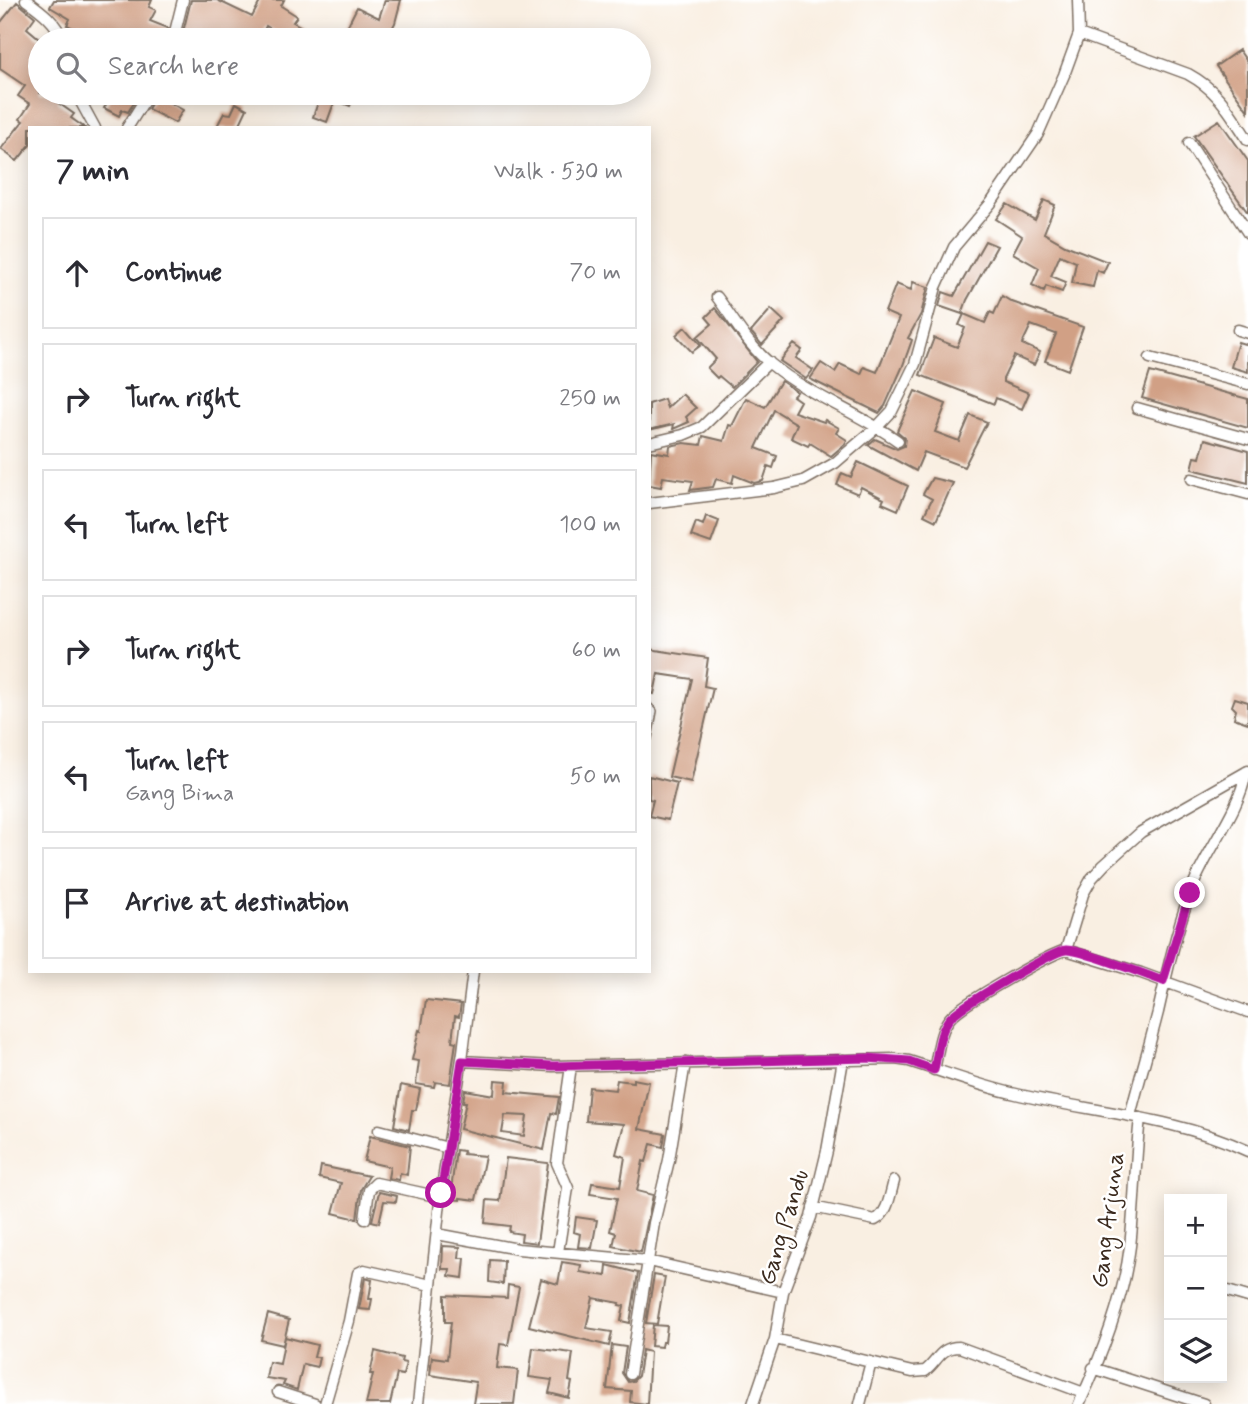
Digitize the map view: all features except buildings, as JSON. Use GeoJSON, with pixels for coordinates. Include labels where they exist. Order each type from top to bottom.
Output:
{"type":"FeatureCollection","features":[{"type":"Feature","properties":{"kind":"street"},"geometry":{"type":"LineString","coordinates":[[26,0],[46,15],[56,28]]}},
{"type":"Feature","properties":{"kind":"street"},"geometry":{"type":"LineString","coordinates":[[176,28],[183,0]]}},
{"type":"Feature","properties":{"kind":"street"},"geometry":{"type":"LineString","coordinates":[[651,503],[774,488],[803,481],[835,463],[892,411],[910,376],[943,269],[954,247],[991,203],[1038,134],[1079,34],[1078,0]]}},
{"type":"Feature","properties":{"kind":"street"},"geometry":{"type":"LineString","coordinates":[[1079,34],[1188,74],[1203,83],[1216,93],[1248,139]]}},
{"type":"Feature","properties":{"kind":"street"},"geometry":{"type":"LineString","coordinates":[[83,105],[94,126]]}},
{"type":"Feature","properties":{"kind":"street"},"geometry":{"type":"LineString","coordinates":[[128,126],[141,105]]}},
{"type":"Feature","properties":{"kind":"street"},"geometry":{"type":"LineString","coordinates":[[1189,143],[1248,233]]}},
{"type":"Feature","properties":{"kind":"street"},"geometry":{"type":"LineString","coordinates":[[718,296],[743,334],[769,362],[796,382],[898,441]]}},
{"type":"Feature","properties":{"kind":"street"},"geometry":{"type":"LineString","coordinates":[[1150,358],[1248,384]]}},
{"type":"Feature","properties":{"kind":"street"},"geometry":{"type":"LineString","coordinates":[[651,443],[683,435],[702,427],[769,362]]}},
{"type":"Feature","properties":{"kind":"street"},"geometry":{"type":"LineString","coordinates":[[1137,408],[1248,439]]}},
{"type":"Feature","properties":{"kind":"street"},"geometry":{"type":"LineString","coordinates":[[1192,479],[1248,494]]}},
{"type":"Feature","properties":{"kind":"street"},"geometry":{"type":"LineString","coordinates":[[1066,950],[1083,894],[1104,865],[1141,832],[1247,772]]}},
{"type":"Feature","properties":{"kind":"street","name":"Gang Arjuna"},"geometry":{"type":"LineString","coordinates":[[1079,1404],[1116,1308],[1130,1246],[1135,1117],[1163,981],[1194,881],[1241,793],[1247,772]]}},
{"type":"Feature","properties":{"kind":"street"},"geometry":{"type":"LineString","coordinates":[[934,1070],[942,1033],[951,1017],[995,987],[1066,950],[1248,1012]]}},
{"type":"Feature","properties":{"kind":"street"},"geometry":{"type":"LineString","coordinates":[[418,1404],[440,1197],[473,973]]}},
{"type":"Feature","properties":{"kind":"street"},"geometry":{"type":"LineString","coordinates":[[462,1061],[571,1066],[895,1059],[1015,1094],[1135,1117],[1230,1143],[1248,1151]]}},
{"type":"Feature","properties":{"kind":"street","name":"Gang Pandu"},"geometry":{"type":"LineString","coordinates":[[753,1404],[775,1339],[783,1292],[813,1207],[827,1151],[843,1060]]}},
{"type":"Feature","properties":{"kind":"street"},"geometry":{"type":"LineString","coordinates":[[630,1374],[685,1063]]}},
{"type":"Feature","properties":{"kind":"street"},"geometry":{"type":"LineString","coordinates":[[558,1252],[568,1188],[556,1163],[571,1066]]}},
{"type":"Feature","properties":{"kind":"street"},"geometry":{"type":"LineString","coordinates":[[379,1130],[448,1148]]}},
{"type":"Feature","properties":{"kind":"street"},"geometry":{"type":"LineString","coordinates":[[813,1207],[874,1220],[880,1218],[884,1212],[894,1181]]}},
{"type":"Feature","properties":{"kind":"street"},"geometry":{"type":"LineString","coordinates":[[365,1219],[369,1190],[376,1183],[440,1197]]}},
{"type":"Feature","properties":{"kind":"street"},"geometry":{"type":"LineString","coordinates":[[437,1234],[518,1249],[648,1261],[783,1292]]}},
{"type":"Feature","properties":{"kind":"street"},"geometry":{"type":"LineString","coordinates":[[325,1404],[349,1321],[358,1273],[364,1270],[432,1285]]}},
{"type":"Feature","properties":{"kind":"street"},"geometry":{"type":"LineString","coordinates":[[1227,1291],[1248,1297]]}},
{"type":"Feature","properties":{"kind":"street"},"geometry":{"type":"LineString","coordinates":[[775,1339],[920,1372],[929,1368],[946,1349],[959,1347],[1084,1393]]}},
{"type":"Feature","properties":{"kind":"street"},"geometry":{"type":"LineString","coordinates":[[860,1404],[871,1362]]}},
{"type":"Feature","properties":{"kind":"street"},"geometry":{"type":"LineString","coordinates":[[1093,1368],[1204,1404]]}},
{"type":"Feature","properties":{"kind":"street"},"geometry":{"type":"LineString","coordinates":[[278,1392],[315,1404]]}},
{"type":"Feature","properties":{"kind":"lane"},"geometry":{"type":"LineString","coordinates":[[651,708],[654,711],[651,727]]}},
{"type":"Feature","properties":{"kind":"route"},"geometry":{"type":"LineString","coordinates":[[441,1193],[462,1061],[553,1066],[867,1058],[909,1061],[934,1070],[942,1033],[951,1017],[995,987],[1062,951],[1079,952],[1163,981],[1190,893]]}}]}
